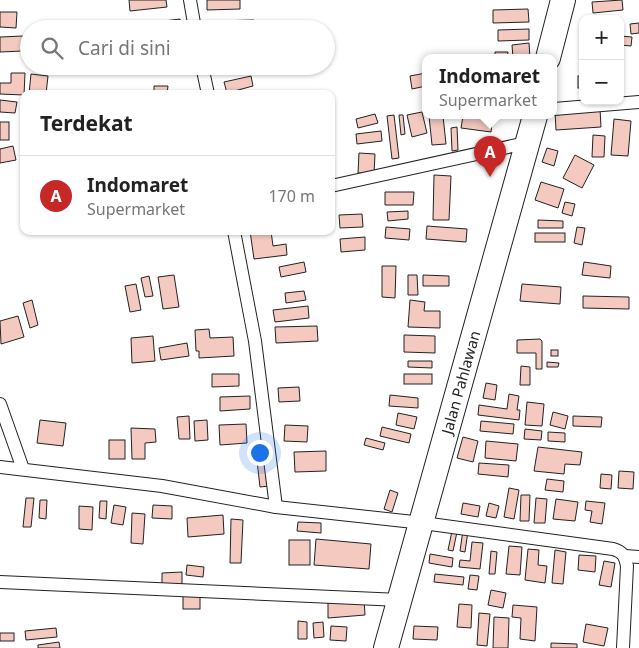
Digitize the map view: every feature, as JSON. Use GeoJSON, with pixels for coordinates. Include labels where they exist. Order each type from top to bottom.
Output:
{"type":"FeatureCollection","features":[{"type":"Feature","properties":{"kind":"highway"},"geometry":{"type":"LineString","coordinates":[[549,54],[563,0]]}},
{"type":"Feature","properties":{"kind":"highway","name":"Jalan Pahlawan"},"geometry":{"type":"LineString","coordinates":[[386,648],[423,523],[534,119]]}},
{"type":"Feature","properties":{"kind":"street"},"geometry":{"type":"LineString","coordinates":[[190,0],[193,20]]}},
{"type":"Feature","properties":{"kind":"street"},"geometry":{"type":"LineString","coordinates":[[204,75],[207,90]]}},
{"type":"Feature","properties":{"kind":"street"},"geometry":{"type":"LineString","coordinates":[[557,109],[639,102]]}},
{"type":"Feature","properties":{"kind":"street"},"geometry":{"type":"LineString","coordinates":[[335,185],[526,143]]}},
{"type":"Feature","properties":{"kind":"street"},"geometry":{"type":"LineString","coordinates":[[235,235],[255,341],[276,507]]}},
{"type":"Feature","properties":{"kind":"street"},"geometry":{"type":"LineString","coordinates":[[0,404],[23,469]]}},
{"type":"Feature","properties":{"kind":"street"},"geometry":{"type":"LineString","coordinates":[[0,467],[162,486],[276,507],[423,523],[613,548],[625,556],[627,566],[623,648]]}},
{"type":"Feature","properties":{"kind":"street"},"geometry":{"type":"LineString","coordinates":[[625,556],[639,557]]}},
{"type":"Feature","properties":{"kind":"street"},"geometry":{"type":"LineString","coordinates":[[0,582],[400,600]]}},
{"type":"Feature","properties":{"kind":"building"},"geometry":{"type":"Polygon","coordinates":[[[129,0],[166,0],[167,7],[130,11],[129,0]]]}},
{"type":"Feature","properties":{"kind":"building"},"geometry":{"type":"Polygon","coordinates":[[[207,0],[240,0],[240,9],[207,10],[207,0]]]}},
{"type":"Feature","properties":{"kind":"building"},"geometry":{"type":"Polygon","coordinates":[[[622,0],[623,10],[593,13],[592,2],[622,0]]]}},
{"type":"Feature","properties":{"kind":"building"},"geometry":{"type":"Polygon","coordinates":[[[528,9],[529,22],[493,23],[493,10],[528,9]]]}},
{"type":"Feature","properties":{"kind":"building"},"geometry":{"type":"Polygon","coordinates":[[[0,12],[17,12],[16,28],[0,27],[0,12]]]}},
{"type":"Feature","properties":{"kind":"building"},"geometry":{"type":"Polygon","coordinates":[[[639,23],[639,33],[631,34],[630,24],[639,23]]]}},
{"type":"Feature","properties":{"kind":"building"},"geometry":{"type":"Polygon","coordinates":[[[529,29],[529,40],[498,41],[498,30],[529,29]]]}},
{"type":"Feature","properties":{"kind":"building"},"geometry":{"type":"Polygon","coordinates":[[[20,36],[20,51],[0,52],[0,37],[20,36]]]}},
{"type":"Feature","properties":{"kind":"building"},"geometry":{"type":"Polygon","coordinates":[[[624,36],[632,37],[631,46],[624,45],[624,36]]]}},
{"type":"Feature","properties":{"kind":"building"},"geometry":{"type":"Polygon","coordinates":[[[529,43],[530,54],[513,54],[512,45],[529,43]]]}},
{"type":"Feature","properties":{"kind":"building"},"geometry":{"type":"Polygon","coordinates":[[[495,52],[508,52],[508,54],[495,54],[495,52]]]}},
{"type":"Feature","properties":{"kind":"building"},"geometry":{"type":"Polygon","coordinates":[[[11,73],[25,75],[24,90],[20,90],[20,95],[0,94],[0,83],[11,83],[11,73]]]}},
{"type":"Feature","properties":{"kind":"building"},"geometry":{"type":"Polygon","coordinates":[[[422,74],[422,87],[412,89],[410,76],[422,74]]]}},
{"type":"Feature","properties":{"kind":"building"},"geometry":{"type":"Polygon","coordinates":[[[31,75],[48,76],[46,90],[29,90],[31,75]]]}},
{"type":"Feature","properties":{"kind":"building"},"geometry":{"type":"Polygon","coordinates":[[[251,76],[253,86],[238,90],[226,90],[224,82],[251,76]]]}},
{"type":"Feature","properties":{"kind":"building"},"geometry":{"type":"Polygon","coordinates":[[[154,86],[168,86],[168,90],[154,90],[154,86]]]}},
{"type":"Feature","properties":{"kind":"building"},"geometry":{"type":"Polygon","coordinates":[[[0,100],[17,102],[15,113],[0,112],[0,100]]]}},
{"type":"Feature","properties":{"kind":"building"},"geometry":{"type":"Polygon","coordinates":[[[600,109],[601,127],[556,130],[557,112],[600,109]]]}},
{"type":"Feature","properties":{"kind":"building"},"geometry":{"type":"Polygon","coordinates":[[[422,112],[422,119],[424,119],[427,133],[412,137],[407,115],[422,112]]]}},
{"type":"Feature","properties":{"kind":"building"},"geometry":{"type":"Polygon","coordinates":[[[375,114],[378,123],[358,128],[356,119],[375,114]]]}},
{"type":"Feature","properties":{"kind":"building"},"geometry":{"type":"Polygon","coordinates":[[[394,115],[399,158],[392,159],[387,116],[394,115]]]}},
{"type":"Feature","properties":{"kind":"building"},"geometry":{"type":"Polygon","coordinates":[[[399,115],[403,115],[405,134],[401,135],[399,115]]]}},
{"type":"Feature","properties":{"kind":"building"},"geometry":{"type":"Polygon","coordinates":[[[429,119],[443,119],[446,144],[432,145],[429,119]]]}},
{"type":"Feature","properties":{"kind":"building"},"geometry":{"type":"Polygon","coordinates":[[[462,119],[493,119],[491,132],[461,128],[462,119]]]}},
{"type":"Feature","properties":{"kind":"building"},"geometry":{"type":"Polygon","coordinates":[[[614,119],[631,121],[628,156],[611,155],[614,119]]]}},
{"type":"Feature","properties":{"kind":"building"},"geometry":{"type":"Polygon","coordinates":[[[0,122],[9,122],[9,140],[0,140],[0,122]]]}},
{"type":"Feature","properties":{"kind":"building"},"geometry":{"type":"Polygon","coordinates":[[[457,127],[458,150],[452,151],[451,128],[457,127]]]}},
{"type":"Feature","properties":{"kind":"building"},"geometry":{"type":"Polygon","coordinates":[[[381,131],[382,141],[357,144],[356,134],[381,131]]]}},
{"type":"Feature","properties":{"kind":"building"},"geometry":{"type":"Polygon","coordinates":[[[593,135],[605,136],[604,157],[592,157],[593,135]]]}},
{"type":"Feature","properties":{"kind":"building"},"geometry":{"type":"Polygon","coordinates":[[[13,146],[16,160],[0,163],[0,149],[13,146]]]}},
{"type":"Feature","properties":{"kind":"building"},"geometry":{"type":"Polygon","coordinates":[[[547,148],[558,151],[554,166],[542,162],[547,148]]]}},
{"type":"Feature","properties":{"kind":"building"},"geometry":{"type":"Polygon","coordinates":[[[359,153],[375,154],[374,174],[358,173],[359,153]]]}},
{"type":"Feature","properties":{"kind":"building"},"geometry":{"type":"Polygon","coordinates":[[[575,155],[594,165],[582,188],[563,178],[575,155]]]}},
{"type":"Feature","properties":{"kind":"building"},"geometry":{"type":"Polygon","coordinates":[[[434,175],[451,176],[449,220],[433,220],[434,175]]]}},
{"type":"Feature","properties":{"kind":"building"},"geometry":{"type":"Polygon","coordinates":[[[541,182],[564,189],[558,208],[535,200],[541,182]]]}},
{"type":"Feature","properties":{"kind":"building"},"geometry":{"type":"Polygon","coordinates":[[[385,192],[414,192],[413,205],[385,205],[385,192]]]}},
{"type":"Feature","properties":{"kind":"building"},"geometry":{"type":"Polygon","coordinates":[[[565,202],[575,204],[572,216],[562,213],[565,202]]]}},
{"type":"Feature","properties":{"kind":"building"},"geometry":{"type":"Polygon","coordinates":[[[408,211],[408,219],[388,221],[387,212],[408,211]]]}},
{"type":"Feature","properties":{"kind":"building"},"geometry":{"type":"Polygon","coordinates":[[[362,214],[363,227],[340,228],[339,215],[362,214]]]}},
{"type":"Feature","properties":{"kind":"building"},"geometry":{"type":"Polygon","coordinates":[[[538,220],[563,221],[563,228],[538,228],[538,220]]]}},
{"type":"Feature","properties":{"kind":"building"},"geometry":{"type":"Polygon","coordinates":[[[427,226],[467,229],[466,242],[426,239],[427,226]]]}},
{"type":"Feature","properties":{"kind":"building"},"geometry":{"type":"Polygon","coordinates":[[[386,227],[410,229],[409,240],[385,238],[386,227]]]}},
{"type":"Feature","properties":{"kind":"building"},"geometry":{"type":"Polygon","coordinates":[[[577,227],[585,228],[582,245],[574,243],[577,227]]]}},
{"type":"Feature","properties":{"kind":"building"},"geometry":{"type":"Polygon","coordinates":[[[535,233],[565,233],[565,242],[535,242],[535,233]]]}},
{"type":"Feature","properties":{"kind":"building"},"geometry":{"type":"Polygon","coordinates":[[[251,235],[272,235],[273,246],[286,244],[287,255],[254,259],[251,235]]]}},
{"type":"Feature","properties":{"kind":"building"},"geometry":{"type":"Polygon","coordinates":[[[365,237],[365,250],[341,252],[340,239],[365,237]]]}},
{"type":"Feature","properties":{"kind":"building"},"geometry":{"type":"Polygon","coordinates":[[[304,262],[306,272],[281,277],[279,267],[304,262]]]}},
{"type":"Feature","properties":{"kind":"building"},"geometry":{"type":"Polygon","coordinates":[[[584,262],[611,266],[610,278],[582,275],[584,262]]]}},
{"type":"Feature","properties":{"kind":"building"},"geometry":{"type":"Polygon","coordinates":[[[382,266],[396,266],[395,298],[382,297],[382,266]]]}},
{"type":"Feature","properties":{"kind":"building"},"geometry":{"type":"Polygon","coordinates":[[[174,275],[179,307],[163,309],[158,277],[174,275]]]}},
{"type":"Feature","properties":{"kind":"building"},"geometry":{"type":"Polygon","coordinates":[[[408,275],[417,275],[418,295],[408,295],[408,275]]]}},
{"type":"Feature","properties":{"kind":"building"},"geometry":{"type":"Polygon","coordinates":[[[423,275],[449,276],[449,286],[423,286],[423,275]]]}},
{"type":"Feature","properties":{"kind":"building"},"geometry":{"type":"Polygon","coordinates":[[[149,276],[153,296],[145,297],[141,278],[149,276]]]}},
{"type":"Feature","properties":{"kind":"building"},"geometry":{"type":"Polygon","coordinates":[[[136,284],[141,310],[130,312],[125,286],[136,284]]]}},
{"type":"Feature","properties":{"kind":"building"},"geometry":{"type":"Polygon","coordinates":[[[522,284],[561,287],[560,304],[520,301],[522,284]]]}},
{"type":"Feature","properties":{"kind":"building"},"geometry":{"type":"Polygon","coordinates":[[[304,291],[306,300],[286,303],[285,293],[304,291]]]}},
{"type":"Feature","properties":{"kind":"building"},"geometry":{"type":"Polygon","coordinates":[[[583,296],[629,297],[629,309],[583,308],[583,296]]]}},
{"type":"Feature","properties":{"kind":"building"},"geometry":{"type":"Polygon","coordinates":[[[32,300],[38,325],[30,328],[23,303],[32,300]]]}},
{"type":"Feature","properties":{"kind":"building"},"geometry":{"type":"Polygon","coordinates":[[[410,300],[425,302],[424,311],[440,311],[440,328],[408,327],[410,300]]]}},
{"type":"Feature","properties":{"kind":"building"},"geometry":{"type":"Polygon","coordinates":[[[308,306],[309,318],[275,322],[273,310],[308,306]]]}},
{"type":"Feature","properties":{"kind":"building"},"geometry":{"type":"Polygon","coordinates":[[[18,316],[24,337],[1,344],[0,321],[18,316]]]}},
{"type":"Feature","properties":{"kind":"building"},"geometry":{"type":"Polygon","coordinates":[[[317,326],[318,341],[276,343],[275,327],[317,326]]]}},
{"type":"Feature","properties":{"kind":"building"},"geometry":{"type":"Polygon","coordinates":[[[209,329],[210,338],[233,337],[234,356],[199,358],[199,351],[196,351],[195,330],[209,329]]]}},
{"type":"Feature","properties":{"kind":"building"},"geometry":{"type":"Polygon","coordinates":[[[404,335],[435,336],[435,353],[404,352],[404,335]]]}},
{"type":"Feature","properties":{"kind":"building"},"geometry":{"type":"Polygon","coordinates":[[[153,336],[155,361],[132,363],[131,338],[153,336]]]}},
{"type":"Feature","properties":{"kind":"building"},"geometry":{"type":"Polygon","coordinates":[[[540,339],[542,341],[542,369],[536,369],[536,353],[517,353],[517,340],[540,339]]]}},
{"type":"Feature","properties":{"kind":"building"},"geometry":{"type":"Polygon","coordinates":[[[187,343],[189,356],[161,360],[159,348],[187,343]]]}},
{"type":"Feature","properties":{"kind":"building"},"geometry":{"type":"Polygon","coordinates":[[[551,350],[558,350],[558,356],[551,356],[551,350]]]}},
{"type":"Feature","properties":{"kind":"building"},"geometry":{"type":"Polygon","coordinates":[[[408,361],[432,361],[432,368],[408,367],[408,361]]]}},
{"type":"Feature","properties":{"kind":"building"},"geometry":{"type":"Polygon","coordinates":[[[547,362],[559,363],[558,367],[547,367],[547,362]]]}},
{"type":"Feature","properties":{"kind":"building"},"geometry":{"type":"Polygon","coordinates":[[[521,366],[530,367],[530,385],[520,385],[521,366]]]}},
{"type":"Feature","properties":{"kind":"building"},"geometry":{"type":"Polygon","coordinates":[[[212,374],[239,374],[239,386],[212,387],[212,374]]]}},
{"type":"Feature","properties":{"kind":"building"},"geometry":{"type":"Polygon","coordinates":[[[404,374],[432,374],[432,384],[404,384],[404,374]]]}},
{"type":"Feature","properties":{"kind":"building"},"geometry":{"type":"Polygon","coordinates":[[[486,383],[497,385],[495,400],[483,398],[486,383]]]}},
{"type":"Feature","properties":{"kind":"building"},"geometry":{"type":"Polygon","coordinates":[[[299,387],[300,401],[279,402],[278,388],[299,387]]]}},
{"type":"Feature","properties":{"kind":"building"},"geometry":{"type":"Polygon","coordinates":[[[509,394],[519,396],[517,410],[520,410],[519,420],[478,415],[479,405],[507,409],[509,394]]]}},
{"type":"Feature","properties":{"kind":"building"},"geometry":{"type":"Polygon","coordinates":[[[390,395],[418,398],[418,408],[389,406],[390,395]]]}},
{"type":"Feature","properties":{"kind":"building"},"geometry":{"type":"Polygon","coordinates":[[[250,396],[250,409],[220,411],[220,397],[250,396]]]}},
{"type":"Feature","properties":{"kind":"building"},"geometry":{"type":"Polygon","coordinates":[[[527,402],[544,404],[542,426],[525,425],[527,402]]]}},
{"type":"Feature","properties":{"kind":"building"},"geometry":{"type":"Polygon","coordinates":[[[553,412],[568,416],[565,429],[550,425],[553,412]]]}},
{"type":"Feature","properties":{"kind":"building"},"geometry":{"type":"Polygon","coordinates":[[[398,413],[417,417],[414,429],[396,425],[398,413]]]}},
{"type":"Feature","properties":{"kind":"building"},"geometry":{"type":"Polygon","coordinates":[[[189,416],[190,439],[179,439],[177,417],[189,416]]]}},
{"type":"Feature","properties":{"kind":"building"},"geometry":{"type":"Polygon","coordinates":[[[573,416],[602,417],[601,427],[573,426],[573,416]]]}},
{"type":"Feature","properties":{"kind":"building"},"geometry":{"type":"Polygon","coordinates":[[[40,420],[66,423],[63,446],[37,443],[40,420]]]}},
{"type":"Feature","properties":{"kind":"building"},"geometry":{"type":"Polygon","coordinates":[[[207,420],[208,440],[195,441],[194,421],[207,420]]]}},
{"type":"Feature","properties":{"kind":"building"},"geometry":{"type":"Polygon","coordinates":[[[481,421],[514,424],[513,434],[480,431],[481,421]]]}},
{"type":"Feature","properties":{"kind":"building"},"geometry":{"type":"Polygon","coordinates":[[[246,424],[247,443],[220,445],[219,425],[246,424]]]}},
{"type":"Feature","properties":{"kind":"building"},"geometry":{"type":"Polygon","coordinates":[[[285,425],[308,426],[307,442],[284,441],[285,425]]]}},
{"type":"Feature","properties":{"kind":"building"},"geometry":{"type":"Polygon","coordinates":[[[382,427],[411,434],[409,443],[380,436],[382,427]]]}},
{"type":"Feature","properties":{"kind":"building"},"geometry":{"type":"Polygon","coordinates":[[[131,428],[155,429],[156,442],[145,443],[145,459],[132,459],[131,428]]]}},
{"type":"Feature","properties":{"kind":"building"},"geometry":{"type":"Polygon","coordinates":[[[525,429],[542,431],[541,440],[524,439],[525,429]]]}},
{"type":"Feature","properties":{"kind":"building"},"geometry":{"type":"Polygon","coordinates":[[[548,432],[565,433],[565,442],[548,441],[548,432]]]}},
{"type":"Feature","properties":{"kind":"building"},"geometry":{"type":"Polygon","coordinates":[[[463,437],[478,441],[473,462],[457,458],[463,437]]]}},
{"type":"Feature","properties":{"kind":"building"},"geometry":{"type":"Polygon","coordinates":[[[366,438],[385,443],[383,450],[364,445],[366,438]]]}},
{"type":"Feature","properties":{"kind":"building"},"geometry":{"type":"Polygon","coordinates":[[[109,440],[125,440],[125,459],[109,459],[109,440]]]}},
{"type":"Feature","properties":{"kind":"building"},"geometry":{"type":"Polygon","coordinates":[[[486,441],[518,444],[516,461],[485,458],[486,441]]]}},
{"type":"Feature","properties":{"kind":"building"},"geometry":{"type":"Polygon","coordinates":[[[538,447],[582,452],[580,465],[565,464],[564,474],[534,471],[538,447]]]}},
{"type":"Feature","properties":{"kind":"building"},"geometry":{"type":"Polygon","coordinates":[[[326,451],[326,471],[295,472],[294,452],[326,451]]]}},
{"type":"Feature","properties":{"kind":"building"},"geometry":{"type":"Polygon","coordinates":[[[266,459],[269,486],[260,487],[257,461],[266,459]]]}},
{"type":"Feature","properties":{"kind":"building"},"geometry":{"type":"Polygon","coordinates":[[[479,463],[509,465],[508,477],[478,474],[479,463]]]}},
{"type":"Feature","properties":{"kind":"building"},"geometry":{"type":"Polygon","coordinates":[[[619,471],[634,472],[633,489],[618,488],[619,471]]]}},
{"type":"Feature","properties":{"kind":"building"},"geometry":{"type":"Polygon","coordinates":[[[601,474],[612,475],[611,489],[600,488],[601,474]]]}},
{"type":"Feature","properties":{"kind":"building"},"geometry":{"type":"Polygon","coordinates":[[[547,479],[564,481],[563,492],[545,490],[547,479]]]}},
{"type":"Feature","properties":{"kind":"building"},"geometry":{"type":"Polygon","coordinates":[[[509,488],[519,490],[514,519],[504,517],[509,488]]]}},
{"type":"Feature","properties":{"kind":"building"},"geometry":{"type":"Polygon","coordinates":[[[390,490],[398,493],[392,512],[384,509],[390,490]]]}},
{"type":"Feature","properties":{"kind":"building"},"geometry":{"type":"Polygon","coordinates":[[[521,495],[530,495],[529,521],[520,521],[521,495]]]}},
{"type":"Feature","properties":{"kind":"building"},"geometry":{"type":"Polygon","coordinates":[[[26,498],[34,498],[31,527],[23,527],[26,498]]]}},
{"type":"Feature","properties":{"kind":"building"},"geometry":{"type":"Polygon","coordinates":[[[536,498],[547,499],[545,523],[534,523],[536,498]]]}},
{"type":"Feature","properties":{"kind":"building"},"geometry":{"type":"Polygon","coordinates":[[[556,499],[578,502],[575,521],[553,519],[556,499]]]}},
{"type":"Feature","properties":{"kind":"building"},"geometry":{"type":"Polygon","coordinates":[[[40,500],[47,500],[46,519],[39,518],[40,500]]]}},
{"type":"Feature","properties":{"kind":"building"},"geometry":{"type":"Polygon","coordinates":[[[100,501],[107,501],[106,519],[99,518],[100,501]]]}},
{"type":"Feature","properties":{"kind":"building"},"geometry":{"type":"Polygon","coordinates":[[[586,501],[605,503],[602,524],[590,522],[592,511],[585,510],[586,501]]]}},
{"type":"Feature","properties":{"kind":"building"},"geometry":{"type":"Polygon","coordinates":[[[463,503],[480,506],[478,517],[461,514],[463,503]]]}},
{"type":"Feature","properties":{"kind":"building"},"geometry":{"type":"Polygon","coordinates":[[[489,503],[499,506],[496,518],[486,516],[489,503]]]}},
{"type":"Feature","properties":{"kind":"building"},"geometry":{"type":"Polygon","coordinates":[[[114,505],[126,507],[123,525],[111,523],[114,505]]]}},
{"type":"Feature","properties":{"kind":"building"},"geometry":{"type":"Polygon","coordinates":[[[153,505],[172,506],[172,519],[152,518],[153,505]]]}},
{"type":"Feature","properties":{"kind":"building"},"geometry":{"type":"Polygon","coordinates":[[[79,506],[93,507],[92,530],[79,529],[79,506]]]}},
{"type":"Feature","properties":{"kind":"building"},"geometry":{"type":"Polygon","coordinates":[[[132,513],[145,514],[143,544],[131,543],[132,513]]]}},
{"type":"Feature","properties":{"kind":"building"},"geometry":{"type":"Polygon","coordinates":[[[223,515],[224,534],[188,537],[187,518],[223,515]]]}},
{"type":"Feature","properties":{"kind":"building"},"geometry":{"type":"Polygon","coordinates":[[[231,519],[243,520],[241,563],[230,563],[231,519]]]}},
{"type":"Feature","properties":{"kind":"building"},"geometry":{"type":"Polygon","coordinates":[[[298,522],[321,523],[321,533],[297,531],[298,522]]]}},
{"type":"Feature","properties":{"kind":"building"},"geometry":{"type":"Polygon","coordinates":[[[463,530],[468,531],[465,552],[460,551],[463,530]]]}},
{"type":"Feature","properties":{"kind":"building"},"geometry":{"type":"Polygon","coordinates":[[[452,531],[457,532],[453,551],[448,550],[452,531]]]}},
{"type":"Feature","properties":{"kind":"building"},"geometry":{"type":"Polygon","coordinates":[[[316,539],[371,544],[369,569],[314,565],[316,539]]]}},
{"type":"Feature","properties":{"kind":"building"},"geometry":{"type":"Polygon","coordinates":[[[289,540],[310,540],[310,565],[289,565],[289,540]]]}},
{"type":"Feature","properties":{"kind":"building"},"geometry":{"type":"Polygon","coordinates":[[[472,542],[483,543],[480,569],[459,567],[460,560],[470,561],[472,542]]]}},
{"type":"Feature","properties":{"kind":"building"},"geometry":{"type":"Polygon","coordinates":[[[509,546],[522,547],[520,575],[506,574],[509,546]]]}},
{"type":"Feature","properties":{"kind":"building"},"geometry":{"type":"Polygon","coordinates":[[[528,549],[539,550],[538,565],[547,566],[545,583],[525,580],[528,549]]]}},
{"type":"Feature","properties":{"kind":"building"},"geometry":{"type":"Polygon","coordinates":[[[555,550],[566,552],[563,584],[552,583],[555,550]]]}},
{"type":"Feature","properties":{"kind":"building"},"geometry":{"type":"Polygon","coordinates":[[[491,551],[497,552],[495,574],[489,574],[491,551]]]}},
{"type":"Feature","properties":{"kind":"building"},"geometry":{"type":"Polygon","coordinates":[[[430,554],[453,558],[452,567],[429,563],[430,554]]]}},
{"type":"Feature","properties":{"kind":"building"},"geometry":{"type":"Polygon","coordinates":[[[579,555],[596,556],[595,572],[578,570],[579,555]]]}},
{"type":"Feature","properties":{"kind":"building"},"geometry":{"type":"Polygon","coordinates":[[[604,561],[615,563],[611,587],[599,585],[604,561]]]}},
{"type":"Feature","properties":{"kind":"building"},"geometry":{"type":"Polygon","coordinates":[[[187,565],[204,567],[203,577],[186,575],[187,565]]]}},
{"type":"Feature","properties":{"kind":"building"},"geometry":{"type":"Polygon","coordinates":[[[182,572],[182,585],[162,585],[162,573],[182,572]]]}},
{"type":"Feature","properties":{"kind":"building"},"geometry":{"type":"Polygon","coordinates":[[[435,574],[464,577],[463,585],[434,582],[435,574]]]}},
{"type":"Feature","properties":{"kind":"building"},"geometry":{"type":"Polygon","coordinates":[[[470,575],[479,576],[477,590],[468,589],[470,575]]]}},
{"type":"Feature","properties":{"kind":"building"},"geometry":{"type":"Polygon","coordinates":[[[491,590],[506,593],[503,608],[488,605],[491,590]]]}},
{"type":"Feature","properties":{"kind":"building"},"geometry":{"type":"Polygon","coordinates":[[[183,594],[200,594],[200,609],[183,609],[183,594]]]}},
{"type":"Feature","properties":{"kind":"building"},"geometry":{"type":"Polygon","coordinates":[[[364,599],[365,615],[328,618],[328,602],[364,599]]]}},
{"type":"Feature","properties":{"kind":"building"},"geometry":{"type":"Polygon","coordinates":[[[459,604],[472,605],[471,628],[457,627],[459,604]]]}},
{"type":"Feature","properties":{"kind":"building"},"geometry":{"type":"Polygon","coordinates":[[[513,605],[537,607],[535,641],[520,639],[521,618],[512,617],[513,605]]]}},
{"type":"Feature","properties":{"kind":"building"},"geometry":{"type":"Polygon","coordinates":[[[479,613],[490,614],[487,646],[477,645],[479,613]]]}},
{"type":"Feature","properties":{"kind":"building"},"geometry":{"type":"Polygon","coordinates":[[[494,617],[509,618],[508,648],[493,648],[494,617]]]}},
{"type":"Feature","properties":{"kind":"building"},"geometry":{"type":"Polygon","coordinates":[[[298,621],[307,622],[307,639],[298,639],[298,621]]]}},
{"type":"Feature","properties":{"kind":"building"},"geometry":{"type":"Polygon","coordinates":[[[323,622],[324,637],[314,638],[313,623],[323,622]]]}},
{"type":"Feature","properties":{"kind":"building"},"geometry":{"type":"Polygon","coordinates":[[[586,624],[608,628],[604,646],[583,642],[586,624]]]}},
{"type":"Feature","properties":{"kind":"building"},"geometry":{"type":"Polygon","coordinates":[[[331,626],[347,627],[346,641],[330,640],[331,626]]]}},
{"type":"Feature","properties":{"kind":"building"},"geometry":{"type":"Polygon","coordinates":[[[414,626],[438,627],[437,640],[413,639],[414,626]]]}},
{"type":"Feature","properties":{"kind":"building"},"geometry":{"type":"Polygon","coordinates":[[[56,628],[57,637],[26,640],[25,631],[56,628]]]}},
{"type":"Feature","properties":{"kind":"building"},"geometry":{"type":"Polygon","coordinates":[[[0,633],[14,633],[14,641],[0,641],[0,633]]]}},
{"type":"Feature","properties":{"kind":"building"},"geometry":{"type":"Polygon","coordinates":[[[59,642],[60,648],[38,648],[38,645],[59,642]]]}},
{"type":"Feature","properties":{"kind":"building"},"geometry":{"type":"Polygon","coordinates":[[[551,643],[577,644],[577,648],[551,648],[551,643]]]}},
{"type":"Feature","properties":{"kind":"place","name":"Indomaret"},"geometry":{"type":"Point","coordinates":[490,177]}}]}
